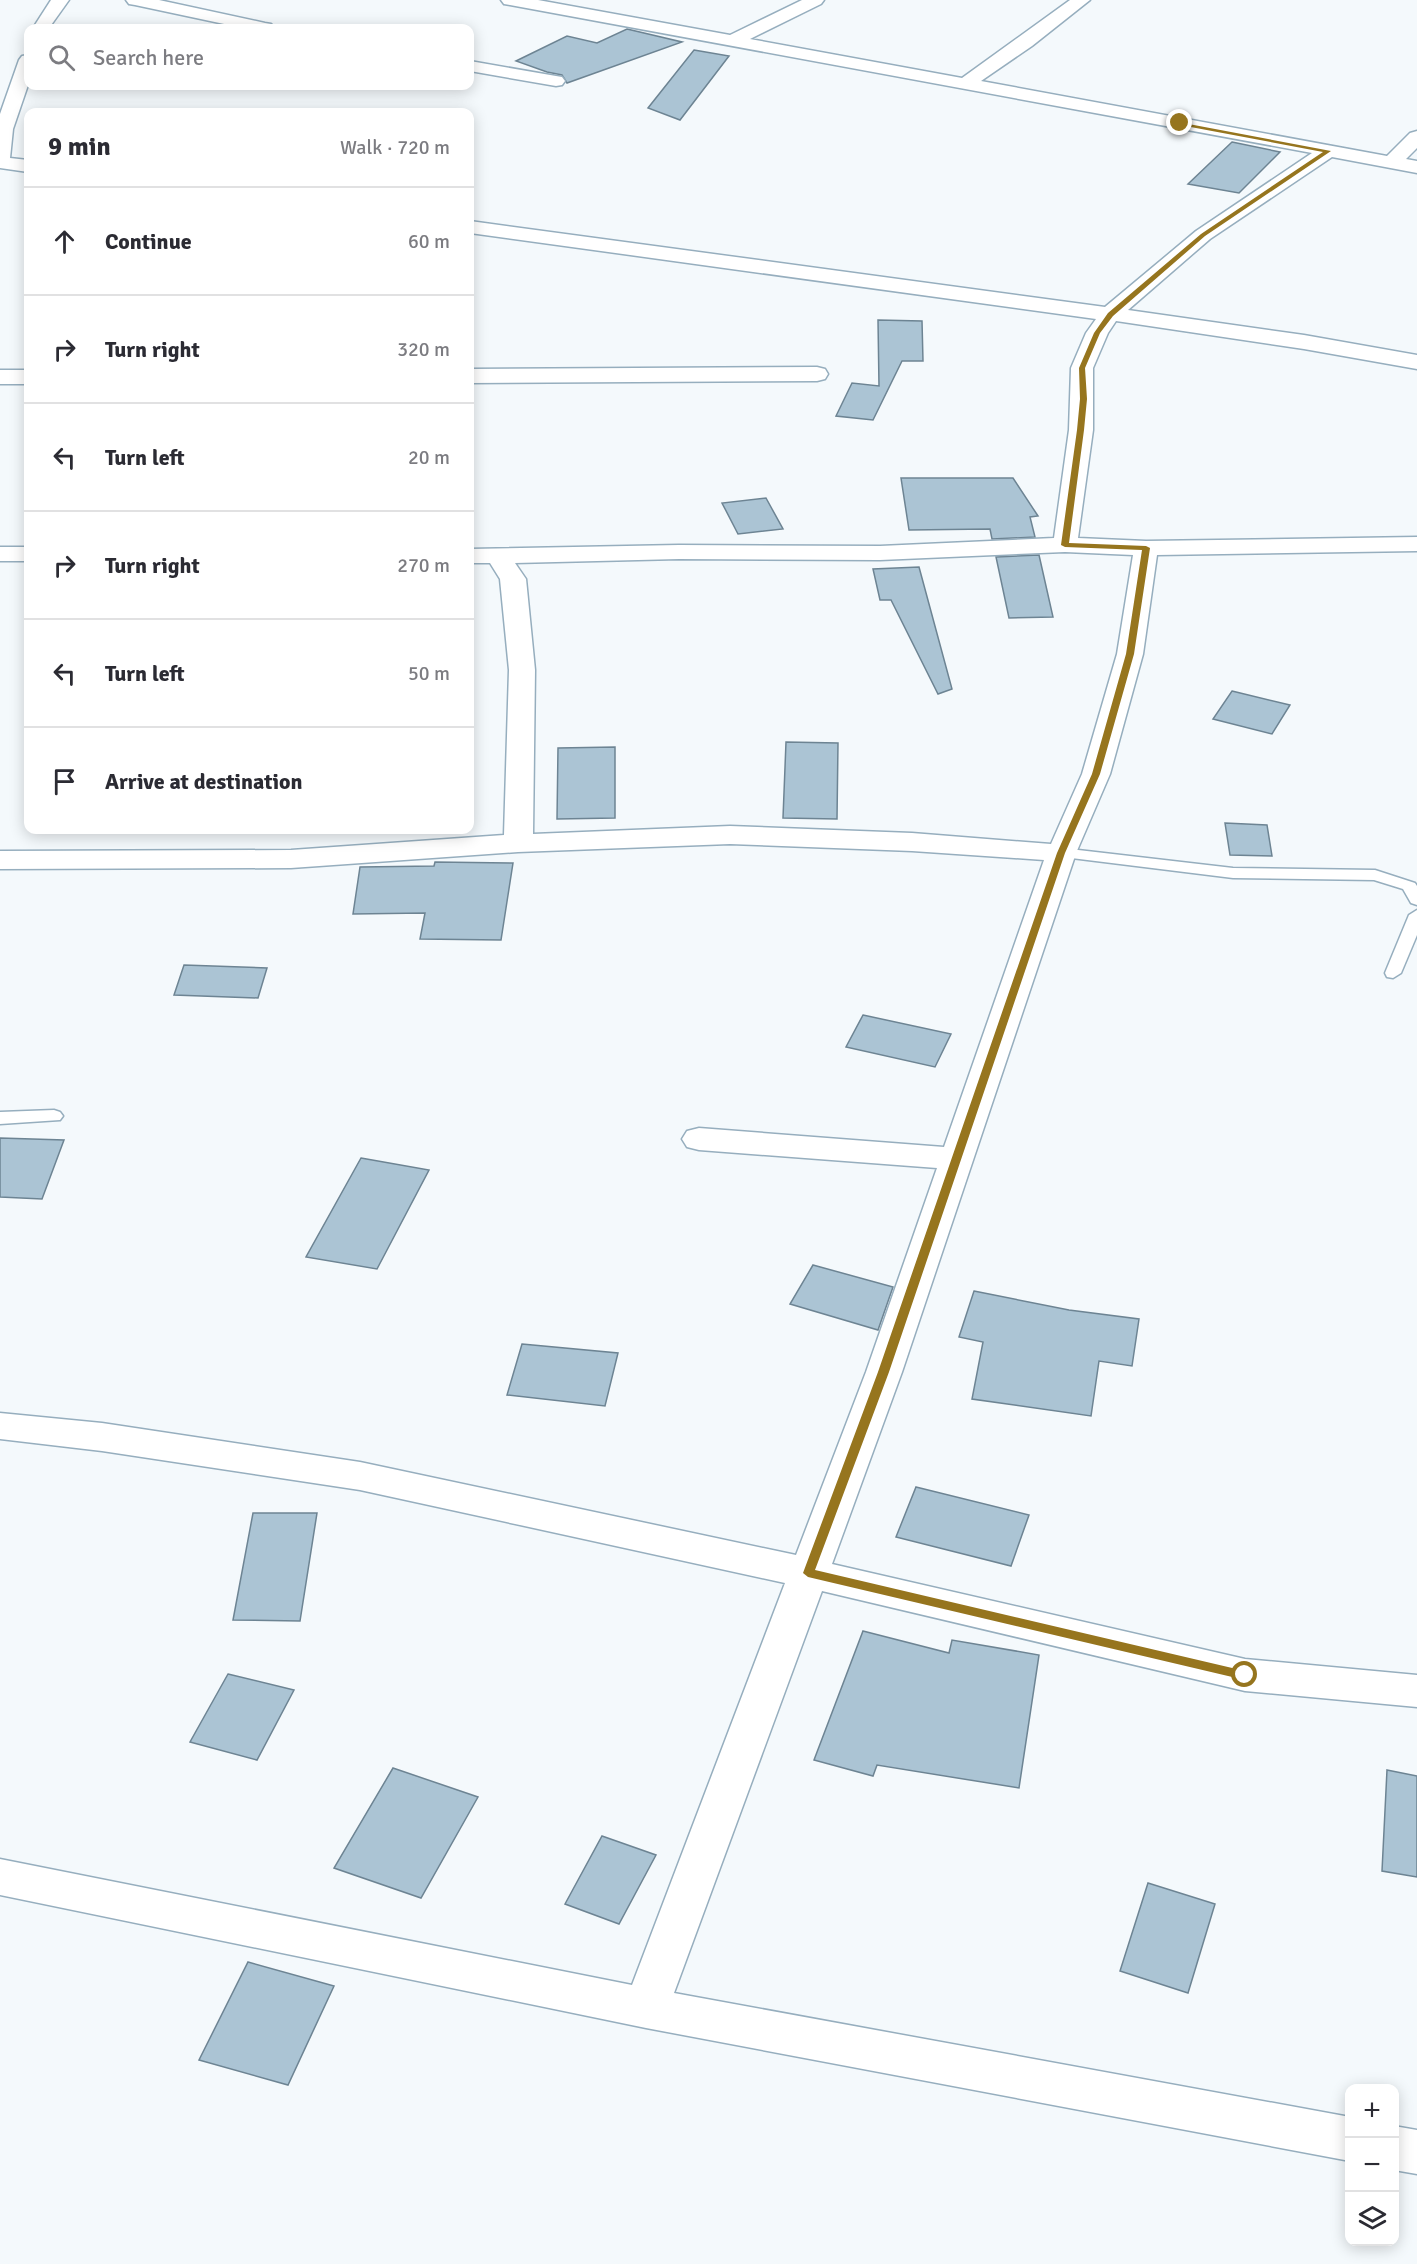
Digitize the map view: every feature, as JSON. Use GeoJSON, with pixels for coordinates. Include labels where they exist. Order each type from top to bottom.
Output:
{"type":"FeatureCollection","features":[{"type":"Feature","properties":{"kind":"street"},"geometry":{"type":"LineString","coordinates":[[44,24],[60,0]]}},
{"type":"Feature","properties":{"kind":"street"},"geometry":{"type":"LineString","coordinates":[[135,0],[246,24]]}},
{"type":"Feature","properties":{"kind":"street"},"geometry":{"type":"LineString","coordinates":[[510,0],[730,42],[852,61],[963,85],[1417,167]]}},
{"type":"Feature","properties":{"kind":"street"},"geometry":{"type":"LineString","coordinates":[[561,9],[579,0]]}},
{"type":"Feature","properties":{"kind":"street"},"geometry":{"type":"LineString","coordinates":[[730,42],[815,0]]}},
{"type":"Feature","properties":{"kind":"street"},"geometry":{"type":"LineString","coordinates":[[963,85],[1026,42],[1081,0]]}},
{"type":"Feature","properties":{"kind":"street"},"geometry":{"type":"LineString","coordinates":[[474,67],[556,81]]}},
{"type":"Feature","properties":{"kind":"street"},"geometry":{"type":"LineString","coordinates":[[3,162],[4,129],[24,72]]}},
{"type":"Feature","properties":{"kind":"street"},"geometry":{"type":"LineString","coordinates":[[1392,162],[1417,137]]}},
{"type":"Feature","properties":{"kind":"street"},"geometry":{"type":"LineString","coordinates":[[1065,545],[1081,430],[1082,368],[1097,333],[1110,315],[1203,235],[1328,151]]}},
{"type":"Feature","properties":{"kind":"street"},"geometry":{"type":"LineString","coordinates":[[474,228],[1304,342],[1417,362]]}},
{"type":"Feature","properties":{"kind":"street"},"geometry":{"type":"LineString","coordinates":[[474,376],[817,374]]}},
{"type":"Feature","properties":{"kind":"street"},"geometry":{"type":"LineString","coordinates":[[0,376],[24,376]]}},
{"type":"Feature","properties":{"kind":"street"},"geometry":{"type":"LineString","coordinates":[[474,556],[679,552],[880,553],[1065,545],[1146,548],[1417,544]]}},
{"type":"Feature","properties":{"kind":"street"},"geometry":{"type":"LineString","coordinates":[[646,2008],[884,1372],[1061,853],[1096,774],[1127,665],[1146,548]]}},
{"type":"Feature","properties":{"kind":"street"},"geometry":{"type":"LineString","coordinates":[[0,554],[24,554]]}},
{"type":"Feature","properties":{"kind":"street"},"geometry":{"type":"LineString","coordinates":[[498,556],[513,579],[522,670],[518,843]]}},
{"type":"Feature","properties":{"kind":"street"},"geometry":{"type":"LineString","coordinates":[[0,860],[291,859],[518,843],[730,835],[912,842],[1061,853]]}},
{"type":"Feature","properties":{"kind":"street"},"geometry":{"type":"LineString","coordinates":[[699,1139],[956,1159]]}},
{"type":"Feature","properties":{"kind":"street"},"geometry":{"type":"LineString","coordinates":[[0,1426],[102,1437],[360,1476],[808,1573],[1245,1675],[1417,1691]]}},
{"type":"Feature","properties":{"kind":"street"},"geometry":{"type":"LineString","coordinates":[[0,1877],[646,2008],[1345,2138]]}},
{"type":"Feature","properties":{"kind":"street"},"geometry":{"type":"LineString","coordinates":[[1399,2149],[1417,2152]]}},
{"type":"Feature","properties":{"kind":"lane"},"geometry":{"type":"LineString","coordinates":[[1061,853],[1233,873],[1375,875],[1409,886],[1417,900]]}},
{"type":"Feature","properties":{"kind":"lane"},"geometry":{"type":"LineString","coordinates":[[1393,973],[1417,915]]}},
{"type":"Feature","properties":{"kind":"lane"},"geometry":{"type":"LineString","coordinates":[[0,1118],[54,1116]]}},
{"type":"Feature","properties":{"kind":"building"},"geometry":{"type":"Polygon","coordinates":[[[627,29],[682,42],[567,83],[562,75],[516,61],[567,36],[597,43],[627,29]]]}},
{"type":"Feature","properties":{"kind":"building"},"geometry":{"type":"Polygon","coordinates":[[[694,50],[729,56],[680,120],[648,108],[694,50]]]}},
{"type":"Feature","properties":{"kind":"building"},"geometry":{"type":"Polygon","coordinates":[[[1232,142],[1280,152],[1239,193],[1188,184],[1232,142]]]}},
{"type":"Feature","properties":{"kind":"building"},"geometry":{"type":"Polygon","coordinates":[[[878,320],[922,321],[923,361],[902,361],[873,420],[836,416],[852,383],[879,386],[878,320]]]}},
{"type":"Feature","properties":{"kind":"building"},"geometry":{"type":"Polygon","coordinates":[[[901,478],[1013,478],[1038,516],[1030,517],[1035,537],[992,539],[990,529],[909,530],[901,478]]]}},
{"type":"Feature","properties":{"kind":"building"},"geometry":{"type":"Polygon","coordinates":[[[766,498],[783,529],[738,534],[722,503],[766,498]]]}},
{"type":"Feature","properties":{"kind":"building"},"geometry":{"type":"Polygon","coordinates":[[[1039,555],[1053,617],[1009,618],[996,557],[1039,555]]]}},
{"type":"Feature","properties":{"kind":"building"},"geometry":{"type":"Polygon","coordinates":[[[919,567],[952,689],[938,694],[891,600],[880,600],[873,569],[919,567]]]}},
{"type":"Feature","properties":{"kind":"building"},"geometry":{"type":"Polygon","coordinates":[[[1232,691],[1290,705],[1272,734],[1213,719],[1232,691]]]}},
{"type":"Feature","properties":{"kind":"building"},"geometry":{"type":"Polygon","coordinates":[[[786,742],[838,743],[837,819],[783,818],[786,742]]]}},
{"type":"Feature","properties":{"kind":"building"},"geometry":{"type":"Polygon","coordinates":[[[615,747],[615,818],[557,819],[558,748],[615,747]]]}},
{"type":"Feature","properties":{"kind":"building"},"geometry":{"type":"Polygon","coordinates":[[[1225,823],[1267,825],[1272,856],[1230,855],[1225,823]]]}},
{"type":"Feature","properties":{"kind":"building"},"geometry":{"type":"Polygon","coordinates":[[[435,862],[513,863],[501,940],[420,939],[425,913],[353,914],[360,867],[434,866],[435,862]]]}},
{"type":"Feature","properties":{"kind":"building"},"geometry":{"type":"Polygon","coordinates":[[[184,965],[267,968],[258,998],[174,995],[184,965]]]}},
{"type":"Feature","properties":{"kind":"building"},"geometry":{"type":"Polygon","coordinates":[[[863,1015],[951,1034],[935,1067],[846,1047],[863,1015]]]}},
{"type":"Feature","properties":{"kind":"building"},"geometry":{"type":"Polygon","coordinates":[[[0,1138],[64,1140],[42,1199],[0,1197],[0,1138]]]}},
{"type":"Feature","properties":{"kind":"building"},"geometry":{"type":"Polygon","coordinates":[[[361,1158],[429,1170],[377,1269],[306,1257],[361,1158]]]}},
{"type":"Feature","properties":{"kind":"building"},"geometry":{"type":"Polygon","coordinates":[[[813,1265],[893,1287],[878,1330],[790,1304],[813,1265]]]}},
{"type":"Feature","properties":{"kind":"building"},"geometry":{"type":"Polygon","coordinates":[[[974,1291],[1069,1310],[1139,1319],[1132,1366],[1099,1361],[1091,1416],[972,1399],[983,1342],[959,1337],[974,1291]]]}},
{"type":"Feature","properties":{"kind":"building"},"geometry":{"type":"Polygon","coordinates":[[[522,1344],[618,1353],[605,1406],[507,1395],[522,1344]]]}},
{"type":"Feature","properties":{"kind":"building"},"geometry":{"type":"Polygon","coordinates":[[[916,1487],[1029,1515],[1011,1566],[896,1537],[916,1487]]]}},
{"type":"Feature","properties":{"kind":"building"},"geometry":{"type":"Polygon","coordinates":[[[253,1513],[317,1513],[300,1621],[233,1620],[253,1513]]]}},
{"type":"Feature","properties":{"kind":"building"},"geometry":{"type":"Polygon","coordinates":[[[863,1631],[949,1653],[952,1640],[1039,1655],[1019,1788],[877,1765],[873,1776],[814,1760],[863,1631]]]}},
{"type":"Feature","properties":{"kind":"building"},"geometry":{"type":"Polygon","coordinates":[[[228,1674],[294,1690],[257,1760],[190,1742],[228,1674]]]}},
{"type":"Feature","properties":{"kind":"building"},"geometry":{"type":"Polygon","coordinates":[[[393,1768],[478,1797],[421,1898],[334,1868],[393,1768]]]}},
{"type":"Feature","properties":{"kind":"building"},"geometry":{"type":"Polygon","coordinates":[[[1387,1770],[1417,1776],[1417,1877],[1382,1871],[1387,1770]]]}},
{"type":"Feature","properties":{"kind":"building"},"geometry":{"type":"Polygon","coordinates":[[[602,1836],[656,1855],[619,1924],[565,1904],[602,1836]]]}},
{"type":"Feature","properties":{"kind":"building"},"geometry":{"type":"Polygon","coordinates":[[[1148,1883],[1215,1904],[1188,1993],[1120,1971],[1148,1883]]]}},
{"type":"Feature","properties":{"kind":"building"},"geometry":{"type":"Polygon","coordinates":[[[248,1962],[334,1986],[288,2085],[199,2060],[248,1962]]]}},
{"type":"Feature","properties":{"kind":"route"},"geometry":{"type":"LineString","coordinates":[[1180,123],[1328,151],[1203,235],[1147,281],[1110,315],[1097,333],[1082,368],[1081,430],[1073,474],[1065,545],[1146,548],[1130,654],[1096,774],[1061,853],[884,1372],[808,1573],[1245,1675]]}}]}
